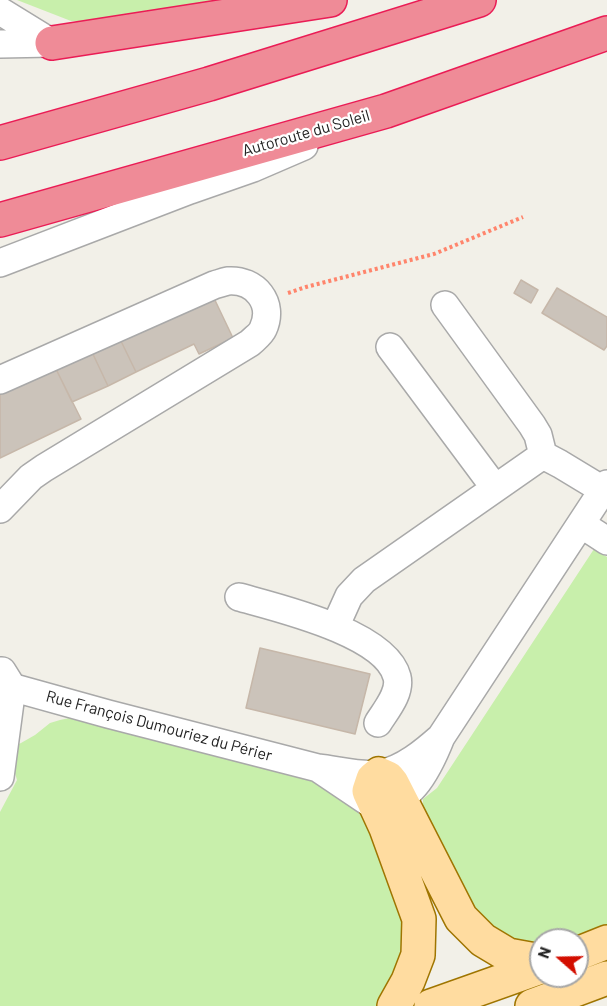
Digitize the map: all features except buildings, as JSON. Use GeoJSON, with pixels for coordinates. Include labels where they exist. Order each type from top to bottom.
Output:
{"type":"FeatureCollection","features":[{"type":"Feature","properties":{"kind":"highway"},"geometry":{"type":"LineString","coordinates":[[52,43],[330,0]]}},
{"type":"Feature","properties":{"kind":"highway"},"geometry":{"type":"LineString","coordinates":[[0,142],[209,84],[479,0]]}},
{"type":"Feature","properties":{"kind":"highway","name":"Autoroute du Soleil"},"geometry":{"type":"LineString","coordinates":[[0,220],[386,111],[607,33]]}},
{"type":"Feature","properties":{"kind":"main road"},"geometry":{"type":"LineString","coordinates":[[385,792],[460,918],[483,940],[508,955],[529,959]]}},
{"type":"Feature","properties":{"kind":"main road"},"geometry":{"type":"LineString","coordinates":[[385,792],[386,828],[419,919],[418,955],[408,981],[394,1006]]}},
{"type":"Feature","properties":{"kind":"main road"},"geometry":{"type":"LineString","coordinates":[[589,949],[607,942]]}},
{"type":"Feature","properties":{"kind":"main road"},"geometry":{"type":"LineString","coordinates":[[431,1006],[529,971]]}},
{"type":"Feature","properties":{"kind":"main road"},"geometry":{"type":"LineString","coordinates":[[532,1006],[607,978]]}},
{"type":"Feature","properties":{"kind":"street"},"geometry":{"type":"LineString","coordinates":[[0,11],[52,43]]}},
{"type":"Feature","properties":{"kind":"street"},"geometry":{"type":"LineString","coordinates":[[0,44],[52,43]]}},
{"type":"Feature","properties":{"kind":"street"},"geometry":{"type":"LineString","coordinates":[[0,263],[253,168],[386,111]]}},
{"type":"Feature","properties":{"kind":"street"},"geometry":{"type":"LineString","coordinates":[[0,380],[227,281],[242,283],[256,290],[265,301],[267,316],[262,331],[250,343],[44,468],[0,508]]}},
{"type":"Feature","properties":{"kind":"street"},"geometry":{"type":"LineString","coordinates":[[385,792],[413,788],[424,774],[441,737],[605,487],[543,455],[538,435],[532,425],[444,304]]}},
{"type":"Feature","properties":{"kind":"street"},"geometry":{"type":"LineString","coordinates":[[390,347],[495,488]]}},
{"type":"Feature","properties":{"kind":"street"},"geometry":{"type":"LineString","coordinates":[[335,627],[349,596],[364,580],[543,455]]}},
{"type":"Feature","properties":{"kind":"street"},"geometry":{"type":"LineString","coordinates":[[581,524],[607,541]]}},
{"type":"Feature","properties":{"kind":"street"},"geometry":{"type":"LineString","coordinates":[[239,597],[301,614],[335,627],[374,647],[390,662],[398,678],[396,694],[378,723]]}},
{"type":"Feature","properties":{"kind":"street"},"geometry":{"type":"LineString","coordinates":[[0,777],[3,685]]}},
{"type":"Feature","properties":{"kind":"street","name":"Rue François Dumouriez du Périer"},"geometry":{"type":"LineString","coordinates":[[3,685],[318,768],[363,774],[385,792]]}},
{"type":"Feature","properties":{"kind":"path"},"geometry":{"type":"LineString","coordinates":[[265,301],[306,287],[434,254],[523,217]]}},
{"type":"Feature","properties":{"kind":"green space"},"geometry":{"type":"Polygon","coordinates":[[[17,0],[238,0],[96,21],[71,21],[17,0]]]}},
{"type":"Feature","properties":{"kind":"green space"},"geometry":{"type":"Polygon","coordinates":[[[594,549],[607,557],[607,925],[589,934],[589,928],[529,928],[529,945],[487,935],[422,820],[423,799],[437,788],[594,549]]]}},
{"type":"Feature","properties":{"kind":"green space"},"geometry":{"type":"Polygon","coordinates":[[[74,717],[332,786],[368,815],[412,933],[386,999],[376,1006],[0,1006],[0,812],[17,780],[8,749],[35,735],[50,723],[74,717]]]}}]}
